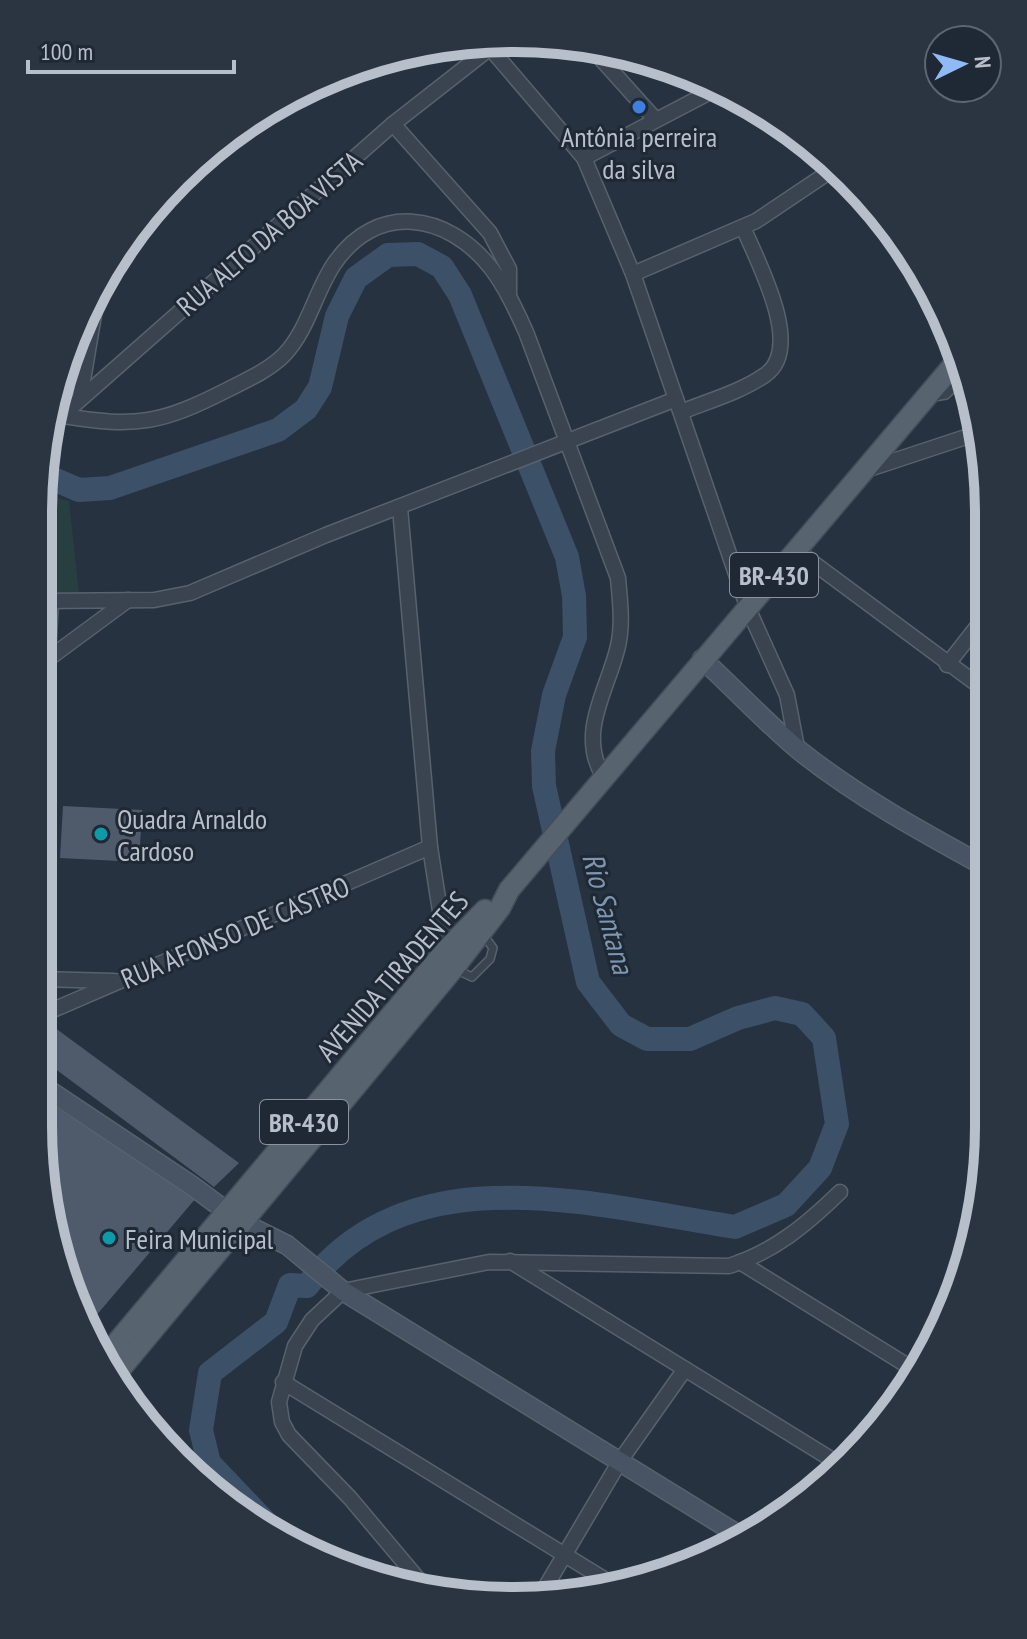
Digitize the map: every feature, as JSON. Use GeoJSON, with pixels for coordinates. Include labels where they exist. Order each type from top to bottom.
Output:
{"type":"FeatureCollection","features":[{"type":"Feature","properties":{"kind":"main road","name":"BR-430"},"geometry":{"type":"LineString","coordinates":[[603,776],[952,367]]}},
{"type":"Feature","properties":{"kind":"main road"},"geometry":{"type":"LineString","coordinates":[[702,659],[797,748],[859,794],[975,861]]}},
{"type":"Feature","properties":{"kind":"main road","name":"AVENIDA TIRADENTES"},"geometry":{"type":"LineString","coordinates":[[449,960],[603,776]]}},
{"type":"Feature","properties":{"kind":"main road","name":"BR-430"},"geometry":{"type":"LineString","coordinates":[[121,1367],[235,1217],[449,960]]}},
{"type":"Feature","properties":{"kind":"main road"},"geometry":{"type":"LineString","coordinates":[[52,1093],[235,1217],[307,1259],[343,1291],[733,1531]]}},
{"type":"Feature","properties":{"kind":"main road","name":"BR-430"},"geometry":{"type":"LineString","coordinates":[[111,1350],[235,1217]]}},
{"type":"Feature","properties":{"kind":"street","name":"RUA ALTO DA BOA VISTA"},"geometry":{"type":"LineString","coordinates":[[64,416],[393,124],[483,53]]}},
{"type":"Feature","properties":{"kind":"street"},"geometry":{"type":"LineString","coordinates":[[497,53],[584,158],[633,274],[747,606],[787,695],[797,748]]}},
{"type":"Feature","properties":{"kind":"street"},"geometry":{"type":"LineString","coordinates":[[603,61],[655,119]]}},
{"type":"Feature","properties":{"kind":"street"},"geometry":{"type":"LineString","coordinates":[[584,158],[705,94]]}},
{"type":"Feature","properties":{"kind":"street"},"geometry":{"type":"LineString","coordinates":[[393,124],[490,233],[509,269],[509,294]]}},
{"type":"Feature","properties":{"kind":"street"},"geometry":{"type":"LineString","coordinates":[[633,274],[743,227],[826,174]]}},
{"type":"Feature","properties":{"kind":"street"},"geometry":{"type":"LineString","coordinates":[[64,416],[111,424],[157,420],[198,405],[266,369],[290,346],[334,264],[366,230],[391,221],[419,221],[443,230],[489,265],[509,294],[618,578],[621,610],[618,644],[593,729],[595,762],[603,776]]}},
{"type":"Feature","properties":{"kind":"street"},"geometry":{"type":"LineString","coordinates":[[52,600],[128,600],[190,593],[567,440],[768,374],[781,352],[779,319],[743,227]]}},
{"type":"Feature","properties":{"kind":"street"},"geometry":{"type":"LineString","coordinates":[[80,399],[92,326]]}},
{"type":"Feature","properties":{"kind":"street"},"geometry":{"type":"LineString","coordinates":[[866,470],[968,436]]}},
{"type":"Feature","properties":{"kind":"street"},"geometry":{"type":"LineString","coordinates":[[400,508],[430,847],[449,960]]}},
{"type":"Feature","properties":{"kind":"street"},"geometry":{"type":"LineString","coordinates":[[796,550],[947,665],[975,682]]}},
{"type":"Feature","properties":{"kind":"street"},"geometry":{"type":"LineString","coordinates":[[52,656],[128,600]]}},
{"type":"Feature","properties":{"kind":"street"},"geometry":{"type":"LineString","coordinates":[[947,665],[975,629]]}},
{"type":"Feature","properties":{"kind":"street","name":"RUA AFONSO DE CASTRO"},"geometry":{"type":"LineString","coordinates":[[52,1010],[430,847]]}},
{"type":"Feature","properties":{"kind":"street"},"geometry":{"type":"LineString","coordinates":[[52,979],[119,982]]}},
{"type":"Feature","properties":{"kind":"street"},"geometry":{"type":"LineString","coordinates":[[416,1576],[359,1508],[289,1435],[279,1409],[283,1382],[303,1332],[321,1309],[343,1291],[466,1265],[510,1261],[702,1268],[740,1262],[781,1243],[840,1192]]}},
{"type":"Feature","properties":{"kind":"street"},"geometry":{"type":"LineString","coordinates":[[510,1261],[832,1460]]}},
{"type":"Feature","properties":{"kind":"street"},"geometry":{"type":"LineString","coordinates":[[740,1262],[907,1366]]}},
{"type":"Feature","properties":{"kind":"street"},"geometry":{"type":"LineString","coordinates":[[546,1586],[620,1461],[685,1369]]}},
{"type":"Feature","properties":{"kind":"street"},"geometry":{"type":"LineString","coordinates":[[283,1382],[603,1578]]}},
{"type":"Feature","properties":{"kind":"lane"},"geometry":{"type":"LineString","coordinates":[[927,397],[946,395],[956,385]]}},
{"type":"Feature","properties":{"kind":"lane"},"geometry":{"type":"LineString","coordinates":[[449,960],[472,977],[490,959],[493,948],[477,928]]}},
{"type":"Feature","properties":{"kind":"green space"},"geometry":{"type":"Polygon","coordinates":[[[53,497],[69,501],[80,603],[52,608],[53,497]]]}},
{"type":"Feature","properties":{"kind":"building","name":"Quadra Arnaldo Cardoso"},"geometry":{"type":"Polygon","coordinates":[[[63,806],[142,810],[139,862],[60,858],[63,806]]]}},
{"type":"Feature","properties":{"kind":"building"},"geometry":{"type":"Polygon","coordinates":[[[52,1026],[239,1163],[214,1187],[52,1066],[52,1026]]]}},
{"type":"Feature","properties":{"kind":"building","name":"Feira Municipal"},"geometry":{"type":"Polygon","coordinates":[[[52,1105],[196,1198],[94,1318],[76,1274],[61,1216],[53,1156],[52,1105]]]}},
{"type":"Feature","properties":{"kind":"waterway","name":"Rio Santana"},"geometry":{"type":"LineString","coordinates":[[53,479],[79,490],[110,488],[278,430],[306,409],[320,387],[337,316],[356,278],[388,255],[418,254],[442,267],[460,295],[567,557],[574,596],[575,637],[554,695],[543,751],[544,786],[588,982],[621,1025],[647,1039],[690,1039],[738,1018],[775,1008],[802,1014],[824,1038],[837,1124],[820,1168],[786,1205],[735,1227],[564,1200],[506,1198],[450,1202],[397,1217],[349,1244],[307,1286],[290,1285],[276,1322],[210,1373],[201,1430],[209,1463],[244,1500]]}},
{"type":"Feature","properties":{"kind":"place","name":"Antônia perreira da silva"},"geometry":{"type":"Point","coordinates":[639,107]}},
{"type":"Feature","properties":{"kind":"place","name":"Quadra Arnaldo Cardoso"},"geometry":{"type":"Point","coordinates":[101,834]}},
{"type":"Feature","properties":{"kind":"place","name":"Feira Municipal"},"geometry":{"type":"Point","coordinates":[109,1238]}}]}
